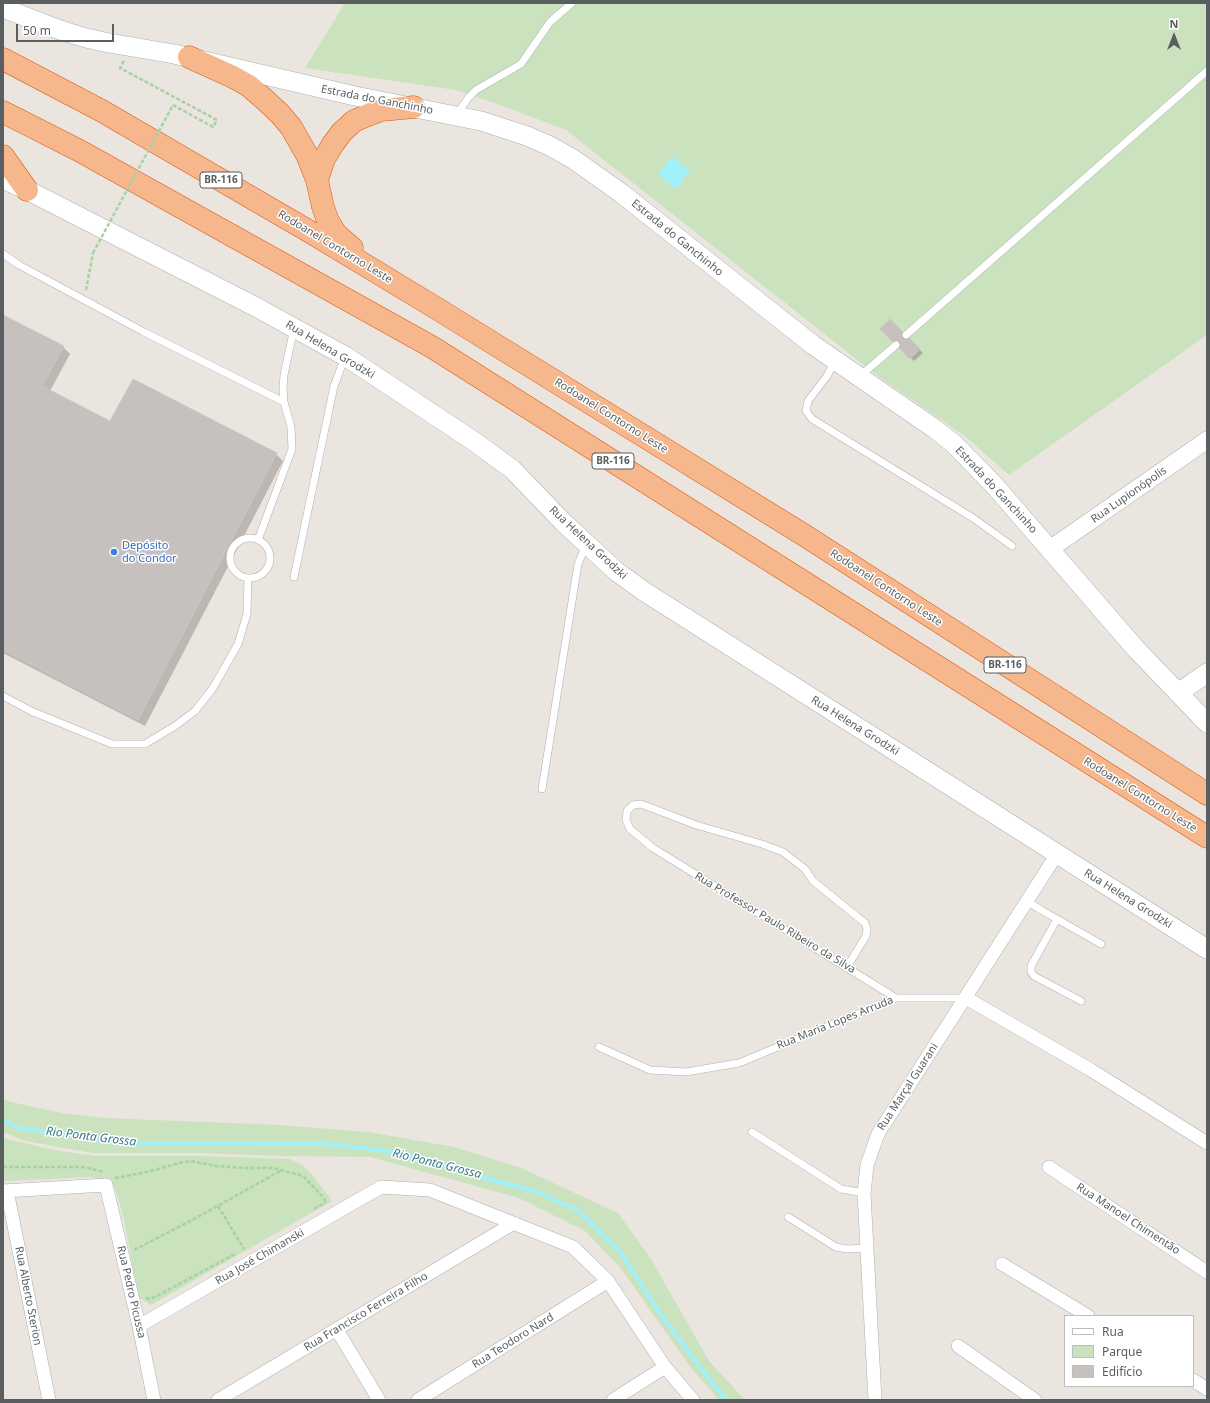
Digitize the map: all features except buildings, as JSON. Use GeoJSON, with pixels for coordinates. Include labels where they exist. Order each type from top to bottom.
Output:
{"type":"FeatureCollection","features":[{"type":"Feature","properties":{"kind":"highway"},"geometry":{"type":"LineString","coordinates":[[189,57],[233,77],[249,86],[264,99],[290,126],[300,142],[317,180],[323,207],[328,221],[336,234],[347,245],[436,308]]}},
{"type":"Feature","properties":{"kind":"highway","name":"Rodoanel Contorno Leste"},"geometry":{"type":"LineString","coordinates":[[3,59],[102,111],[312,233],[436,308],[804,535],[1207,794]]}},
{"type":"Feature","properties":{"kind":"highway"},"geometry":{"type":"LineString","coordinates":[[317,180],[324,159],[333,144],[342,132],[354,121],[381,110],[414,107]]}},
{"type":"Feature","properties":{"kind":"highway","name":"Rodoanel Contorno Leste"},"geometry":{"type":"LineString","coordinates":[[3,112],[80,151],[432,347],[1207,837]]}},
{"type":"Feature","properties":{"kind":"highway"},"geometry":{"type":"LineString","coordinates":[[3,156],[27,190]]}},
{"type":"Feature","properties":{"kind":"main road","name":"Estrada do Ganchinho"},"geometry":{"type":"LineString","coordinates":[[3,8],[73,34],[109,43],[189,57],[342,93],[481,121],[527,136],[550,146],[573,159],[621,193],[774,316],[834,361],[935,429],[954,444],[994,485],[1136,649],[1207,723]]}},
{"type":"Feature","properties":{"kind":"main road","name":"Rua Helena Grodzki"},"geometry":{"type":"LineString","coordinates":[[3,179],[198,276],[345,356],[472,440],[512,469],[564,523],[617,572],[645,592],[1207,949]]}},
{"type":"Feature","properties":{"kind":"main road"},"geometry":{"type":"LineString","coordinates":[[1178,693],[1207,673]]}},
{"type":"Feature","properties":{"kind":"street","name":"Rua Lupionópolis"},"geometry":{"type":"LineString","coordinates":[[1050,549],[1207,440]]}},
{"type":"Feature","properties":{"kind":"street","name":"Rua Marçal Guarani"},"geometry":{"type":"LineString","coordinates":[[875,1400],[864,1193],[867,1165],[878,1134],[1057,854]]}},
{"type":"Feature","properties":{"kind":"street","name":"Rua Maria Lopes Arruda"},"geometry":{"type":"LineString","coordinates":[[966,998],[1091,1070],[1207,1143]]}},
{"type":"Feature","properties":{"kind":"street","name":"Rua Manoel Chimentão"},"geometry":{"type":"LineString","coordinates":[[1049,1167],[1207,1272]]}},
{"type":"Feature","properties":{"kind":"street"},"geometry":{"type":"LineString","coordinates":[[5,1191],[110,1181]]}},
{"type":"Feature","properties":{"kind":"street","name":"Rua Pedro Picussa"},"geometry":{"type":"LineString","coordinates":[[110,1181],[154,1400]]}},
{"type":"Feature","properties":{"kind":"street","name":"Rua José Chimanski"},"geometry":{"type":"LineString","coordinates":[[139,1326],[381,1187],[430,1190],[514,1223]]}},
{"type":"Feature","properties":{"kind":"street","name":"Rua Alberto Sterion"},"geometry":{"type":"LineString","coordinates":[[5,1191],[49,1400]]}},
{"type":"Feature","properties":{"kind":"street"},"geometry":{"type":"LineString","coordinates":[[514,1223],[573,1247],[608,1281],[665,1367],[693,1400]]}},
{"type":"Feature","properties":{"kind":"street","name":"Rua Francisco Ferreira Filho"},"geometry":{"type":"LineString","coordinates":[[218,1400],[514,1223]]}},
{"type":"Feature","properties":{"kind":"street"},"geometry":{"type":"LineString","coordinates":[[1002,1264],[1086,1315]]}},
{"type":"Feature","properties":{"kind":"street","name":"Rua Teodoro Nard"},"geometry":{"type":"LineString","coordinates":[[418,1400],[608,1281]]}},
{"type":"Feature","properties":{"kind":"street"},"geometry":{"type":"LineString","coordinates":[[337,1330],[378,1400]]}},
{"type":"Feature","properties":{"kind":"street"},"geometry":{"type":"LineString","coordinates":[[958,1346],[1035,1400]]}},
{"type":"Feature","properties":{"kind":"street"},"geometry":{"type":"LineString","coordinates":[[613,1400],[665,1367]]}},
{"type":"Feature","properties":{"kind":"street"},"geometry":{"type":"LineString","coordinates":[[1194,1381],[1207,1389]]}},
{"type":"Feature","properties":{"kind":"lane"},"geometry":{"type":"LineString","coordinates":[[456,115],[476,90],[521,64],[550,22],[572,3]]}},
{"type":"Feature","properties":{"kind":"lane"},"geometry":{"type":"LineString","coordinates":[[906,335],[1207,71]]}},
{"type":"Feature","properties":{"kind":"lane"},"geometry":{"type":"LineString","coordinates":[[3,254],[18,265],[144,332],[263,390],[284,402]]}},
{"type":"Feature","properties":{"kind":"lane"},"geometry":{"type":"LineString","coordinates":[[258,540],[292,449],[291,427],[284,402],[283,388],[284,375],[294,328]]}},
{"type":"Feature","properties":{"kind":"lane"},"geometry":{"type":"LineString","coordinates":[[859,378],[896,345]]}},
{"type":"Feature","properties":{"kind":"lane"},"geometry":{"type":"LineString","coordinates":[[294,577],[334,386],[345,356]]}},
{"type":"Feature","properties":{"kind":"lane"},"geometry":{"type":"LineString","coordinates":[[834,361],[827,376],[808,401],[806,411],[812,419],[973,518],[1012,546]]}},
{"type":"Feature","properties":{"kind":"lane"},"geometry":{"type":"LineString","coordinates":[[252,538],[258,540],[268,548],[270,560],[265,572],[260,576],[248,578],[236,573],[230,562],[230,556],[235,544],[240,540],[252,538]]}},
{"type":"Feature","properties":{"kind":"lane"},"geometry":{"type":"LineString","coordinates":[[542,789],[578,564],[586,543]]}},
{"type":"Feature","properties":{"kind":"lane"},"geometry":{"type":"LineString","coordinates":[[3,696],[31,711],[112,744],[145,744],[175,726],[195,711],[213,688],[238,644],[247,614],[248,578]]}},
{"type":"Feature","properties":{"kind":"lane","name":"Rua Professor Paulo Ribeiro da Silva"},"geometry":{"type":"LineString","coordinates":[[847,967],[866,936],[867,929],[865,923],[813,881],[806,869],[783,852],[762,844],[696,825],[641,804],[633,805],[627,811],[626,820],[630,829],[653,848],[896,998]]}},
{"type":"Feature","properties":{"kind":"lane"},"geometry":{"type":"LineString","coordinates":[[1027,901],[1101,944]]}},
{"type":"Feature","properties":{"kind":"lane"},"geometry":{"type":"LineString","coordinates":[[1057,919],[1032,966],[1031,972],[1034,976],[1081,1001]]}},
{"type":"Feature","properties":{"kind":"lane","name":"Rua Maria Lopes Arruda"},"geometry":{"type":"LineString","coordinates":[[599,1046],[650,1070],[686,1072],[739,1063],[896,998],[966,998]]}},
{"type":"Feature","properties":{"kind":"lane"},"geometry":{"type":"LineString","coordinates":[[752,1132],[841,1189],[864,1193]]}},
{"type":"Feature","properties":{"kind":"lane"},"geometry":{"type":"LineString","coordinates":[[788,1217],[836,1247],[846,1249],[867,1248]]}},
{"type":"Feature","properties":{"kind":"path"},"geometry":{"type":"LineString","coordinates":[[85,300],[92,253],[174,105],[213,127],[217,120],[120,68],[131,47]]}},
{"type":"Feature","properties":{"kind":"path"},"geometry":{"type":"LineString","coordinates":[[3,1167],[84,1167],[102,1171],[110,1181],[113,1178],[147,1172],[191,1161],[244,1168],[274,1168],[303,1176],[322,1196],[334,1214]]}},
{"type":"Feature","properties":{"kind":"path"},"geometry":{"type":"LineString","coordinates":[[131,1244],[132,1252],[282,1170]]}},
{"type":"Feature","properties":{"kind":"path"},"geometry":{"type":"LineString","coordinates":[[314,1209],[326,1202]]}},
{"type":"Feature","properties":{"kind":"path"},"geometry":{"type":"LineString","coordinates":[[218,1206],[244,1249]]}},
{"type":"Feature","properties":{"kind":"path"},"geometry":{"type":"LineString","coordinates":[[143,1296],[149,1299],[155,1297],[250,1246]]}},
{"type":"Feature","properties":{"kind":"green space"},"geometry":{"type":"Polygon","coordinates":[[[345,3],[1207,3],[1207,335],[1009,475],[965,436],[879,377],[566,130],[456,90],[305,68],[345,3]]]}},
{"type":"Feature","properties":{"kind":"green space"},"geometry":{"type":"Polygon","coordinates":[[[3,1099],[62,1113],[104,1118],[279,1125],[368,1132],[454,1147],[521,1168],[618,1213],[651,1259],[709,1361],[745,1400],[719,1400],[691,1368],[620,1267],[585,1231],[519,1198],[370,1157],[201,1153],[93,1153],[25,1141],[3,1132],[3,1099]]]}},
{"type":"Feature","properties":{"kind":"green space"},"geometry":{"type":"Polygon","coordinates":[[[3,1138],[53,1150],[95,1156],[196,1156],[290,1159],[302,1165],[312,1174],[332,1201],[151,1305],[138,1297],[125,1224],[117,1193],[111,1181],[92,1177],[3,1181],[3,1138]]]}},
{"type":"Feature","properties":{"kind":"water"},"geometry":{"type":"Polygon","coordinates":[[[673,157],[689,170],[689,173],[677,187],[674,188],[659,175],[659,172],[673,157]]]}},
{"type":"Feature","properties":{"kind":"waterway","name":"Rio Ponta Grossa"},"geometry":{"type":"LineString","coordinates":[[3,1120],[19,1128],[122,1143],[326,1144],[379,1150],[419,1157],[477,1176],[534,1191],[577,1210],[619,1250],[659,1312],[726,1400]]}},
{"type":"Feature","properties":{"kind":"place","name":"Depósito do Condor"},"geometry":{"type":"Point","coordinates":[114,552]}}]}
